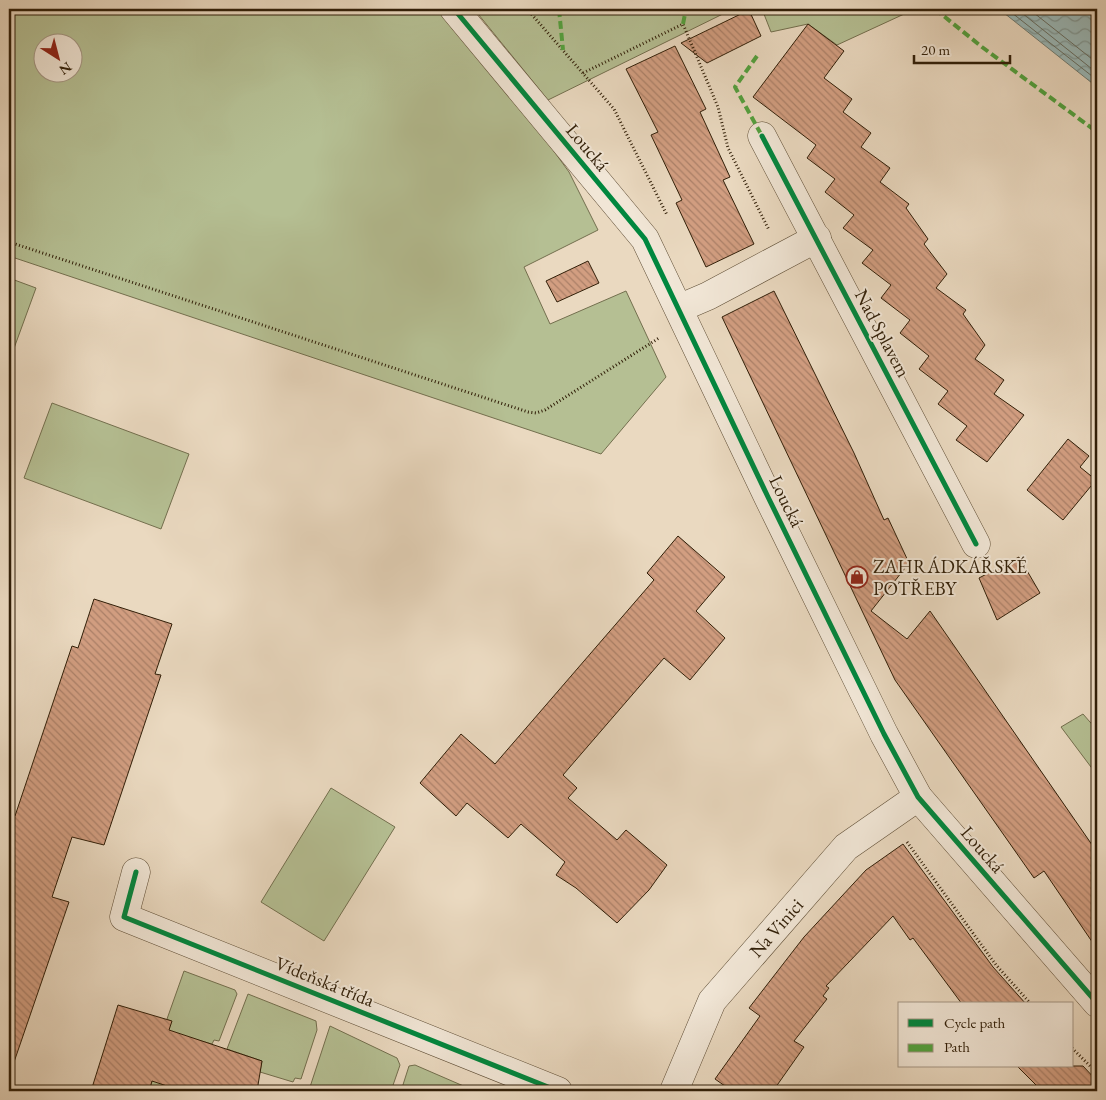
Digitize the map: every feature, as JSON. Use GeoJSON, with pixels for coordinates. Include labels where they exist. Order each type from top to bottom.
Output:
{"type":"FeatureCollection","features":[{"type":"Feature","properties":{"kind":"street","name":"Loucká"},"geometry":{"type":"LineString","coordinates":[[454,9],[645,239],[680,308],[768,497],[884,734],[918,797],[1097,1003]]}},
{"type":"Feature","properties":{"kind":"street","name":"Nad Splavem"},"geometry":{"type":"LineString","coordinates":[[762,136],[976,544]]}},
{"type":"Feature","properties":{"kind":"street"},"geometry":{"type":"LineString","coordinates":[[680,308],[817,238]]}},
{"type":"Feature","properties":{"kind":"street","name":"Na Vinici"},"geometry":{"type":"LineString","coordinates":[[674,1091],[712,1001],[846,846],[918,797]]}},
{"type":"Feature","properties":{"kind":"street","name":"Vídeňská třída"},"geometry":{"type":"LineString","coordinates":[[136,872],[124,917],[558,1091]]}},
{"type":"Feature","properties":{"kind":"path"},"geometry":{"type":"LineString","coordinates":[[527,9],[614,108],[668,216]]}},
{"type":"Feature","properties":{"kind":"path"},"geometry":{"type":"LineString","coordinates":[[583,72],[683,24],[718,107],[728,148],[784,256]]}},
{"type":"Feature","properties":{"kind":"path"},"geometry":{"type":"LineString","coordinates":[[9,242],[528,412],[545,410],[664,336]]}},
{"type":"Feature","properties":{"kind":"path"},"geometry":{"type":"LineString","coordinates":[[902,836],[996,966],[1029,1002]]}},
{"type":"Feature","properties":{"kind":"path"},"geometry":{"type":"LineString","coordinates":[[1074,1050],[1097,1073]]}},
{"type":"Feature","properties":{"kind":"green space"},"geometry":{"type":"Polygon","coordinates":[[[9,9],[436,9],[540,132],[569,172],[598,230],[524,267],[550,324],[626,291],[666,377],[601,454],[9,256],[9,9]]]}},
{"type":"Feature","properties":{"kind":"green space"},"geometry":{"type":"Polygon","coordinates":[[[474,9],[733,9],[548,100],[474,9]]]}},
{"type":"Feature","properties":{"kind":"green space"},"geometry":{"type":"Polygon","coordinates":[[[762,9],[915,9],[837,45],[808,24],[771,32],[762,9]]]}},
{"type":"Feature","properties":{"kind":"green space"},"geometry":{"type":"Polygon","coordinates":[[[9,278],[36,288],[9,362],[9,278]]]}},
{"type":"Feature","properties":{"kind":"green space"},"geometry":{"type":"Polygon","coordinates":[[[52,403],[189,454],[161,529],[24,478],[52,403]]]}},
{"type":"Feature","properties":{"kind":"green space"},"geometry":{"type":"Polygon","coordinates":[[[1083,714],[1097,730],[1097,775],[1061,727],[1083,714]]]}},
{"type":"Feature","properties":{"kind":"green space"},"geometry":{"type":"Polygon","coordinates":[[[331,788],[395,827],[324,941],[261,902],[331,788]]]}},
{"type":"Feature","properties":{"kind":"green space"},"geometry":{"type":"Polygon","coordinates":[[[184,971],[235,990],[237,994],[219,1041],[214,1040],[212,1044],[176,1034],[161,1084],[167,1086],[165,1091],[149,1091],[171,1022],[167,1019],[184,971]]]}},
{"type":"Feature","properties":{"kind":"green space"},"geometry":{"type":"Polygon","coordinates":[[[248,994],[316,1021],[317,1030],[301,1079],[295,1078],[293,1082],[260,1072],[262,1061],[227,1049],[248,994]]]}},
{"type":"Feature","properties":{"kind":"green space"},"geometry":{"type":"Polygon","coordinates":[[[330,1026],[397,1058],[400,1065],[391,1091],[320,1091],[310,1087],[330,1026]]]}},
{"type":"Feature","properties":{"kind":"green space"},"geometry":{"type":"Polygon","coordinates":[[[415,1065],[475,1091],[401,1091],[409,1066],[415,1065]]]}},
{"type":"Feature","properties":{"kind":"water"},"geometry":{"type":"Polygon","coordinates":[[[999,9],[1097,9],[1097,87],[999,9]]]}},
{"type":"Feature","properties":{"kind":"building"},"geometry":{"type":"Polygon","coordinates":[[[749,10],[761,36],[707,63],[681,43],[749,10]]]}},
{"type":"Feature","properties":{"kind":"building"},"geometry":{"type":"Polygon","coordinates":[[[808,24],[844,51],[824,78],[852,99],[843,112],[871,133],[861,147],[890,168],[880,182],[909,204],[906,208],[928,239],[924,244],[947,274],[936,288],[966,310],[963,314],[985,345],[975,359],[1004,380],[994,394],[1024,415],[987,462],[956,440],[967,426],[938,404],[948,391],[919,369],[929,356],[900,333],[910,320],[881,298],[891,285],[862,263],[873,250],[843,228],[854,215],[825,192],[835,179],[807,158],[816,145],[753,97],[808,24]]]}},
{"type":"Feature","properties":{"kind":"building"},"geometry":{"type":"Polygon","coordinates":[[[675,46],[706,109],[700,112],[730,177],[723,180],[754,244],[706,267],[676,203],[682,200],[651,135],[658,132],[626,69],[675,46]]]}},
{"type":"Feature","properties":{"kind":"building"},"geometry":{"type":"Polygon","coordinates":[[[588,261],[599,283],[557,302],[546,281],[588,261]]]}},
{"type":"Feature","properties":{"kind":"building"},"geometry":{"type":"Polygon","coordinates":[[[774,291],[854,453],[884,520],[888,518],[909,563],[871,611],[907,639],[930,611],[1097,852],[1097,949],[1044,871],[1034,878],[895,680],[722,317],[774,291]]]}},
{"type":"Feature","properties":{"kind":"building"},"geometry":{"type":"Polygon","coordinates":[[[1068,439],[1089,456],[1080,467],[1096,480],[1063,520],[1027,490],[1068,439]]]}},
{"type":"Feature","properties":{"kind":"building"},"geometry":{"type":"Polygon","coordinates":[[[678,536],[725,577],[696,611],[725,638],[690,680],[664,658],[563,775],[577,788],[568,798],[617,840],[626,830],[667,865],[649,890],[617,923],[576,888],[556,875],[565,862],[521,824],[508,838],[467,803],[456,816],[420,783],[461,734],[495,764],[654,580],[647,573],[678,536]]]}},
{"type":"Feature","properties":{"kind":"building"},"geometry":{"type":"Polygon","coordinates":[[[1019,557],[1040,593],[997,620],[979,578],[1019,557]]]}},
{"type":"Feature","properties":{"kind":"building"},"geometry":{"type":"Polygon","coordinates":[[[94,599],[172,624],[155,674],[161,675],[104,845],[72,837],[52,897],[69,902],[13,1065],[9,1064],[9,814],[15,816],[72,646],[78,648],[94,599]]]}},
{"type":"Feature","properties":{"kind":"building"},"geometry":{"type":"Polygon","coordinates":[[[903,844],[993,967],[1024,1002],[961,1002],[913,938],[910,940],[893,916],[826,986],[829,988],[823,996],[827,999],[794,1041],[804,1047],[773,1091],[732,1091],[715,1079],[760,1016],[749,1008],[804,937],[866,870],[903,844]]]}},
{"type":"Feature","properties":{"kind":"building"},"geometry":{"type":"Polygon","coordinates":[[[118,1005],[172,1021],[169,1030],[262,1061],[257,1091],[182,1091],[152,1081],[149,1091],[91,1091],[118,1005]]]}},
{"type":"Feature","properties":{"kind":"building"},"geometry":{"type":"Polygon","coordinates":[[[1074,1066],[1083,1066],[1097,1081],[1097,1091],[1042,1091],[1019,1068],[1074,1068],[1074,1066]]]}},
{"type":"Feature","properties":{"kind":"marked path"},"geometry":{"type":"LineString","coordinates":[[559,9],[563,50]]}},
{"type":"Feature","properties":{"kind":"marked path"},"geometry":{"type":"LineString","coordinates":[[683,24],[686,9]]}},
{"type":"Feature","properties":{"kind":"marked path"},"geometry":{"type":"LineString","coordinates":[[935,9],[982,47],[1097,132]]}},
{"type":"Feature","properties":{"kind":"marked path"},"geometry":{"type":"LineString","coordinates":[[757,56],[735,87],[762,136]]}},
{"type":"Feature","properties":{"kind":"cycle path"},"geometry":{"type":"LineString","coordinates":[[454,9],[645,239],[768,497],[884,734],[918,797],[1097,1003]]}},
{"type":"Feature","properties":{"kind":"cycle path"},"geometry":{"type":"LineString","coordinates":[[762,136],[976,544]]}},
{"type":"Feature","properties":{"kind":"cycle path"},"geometry":{"type":"LineString","coordinates":[[136,872],[124,917],[558,1091]]}},
{"type":"Feature","properties":{"kind":"place","name":"ZAHRÁDKÁŘSKÉ POTŘEBY"},"geometry":{"type":"Point","coordinates":[857,577]}}]}
